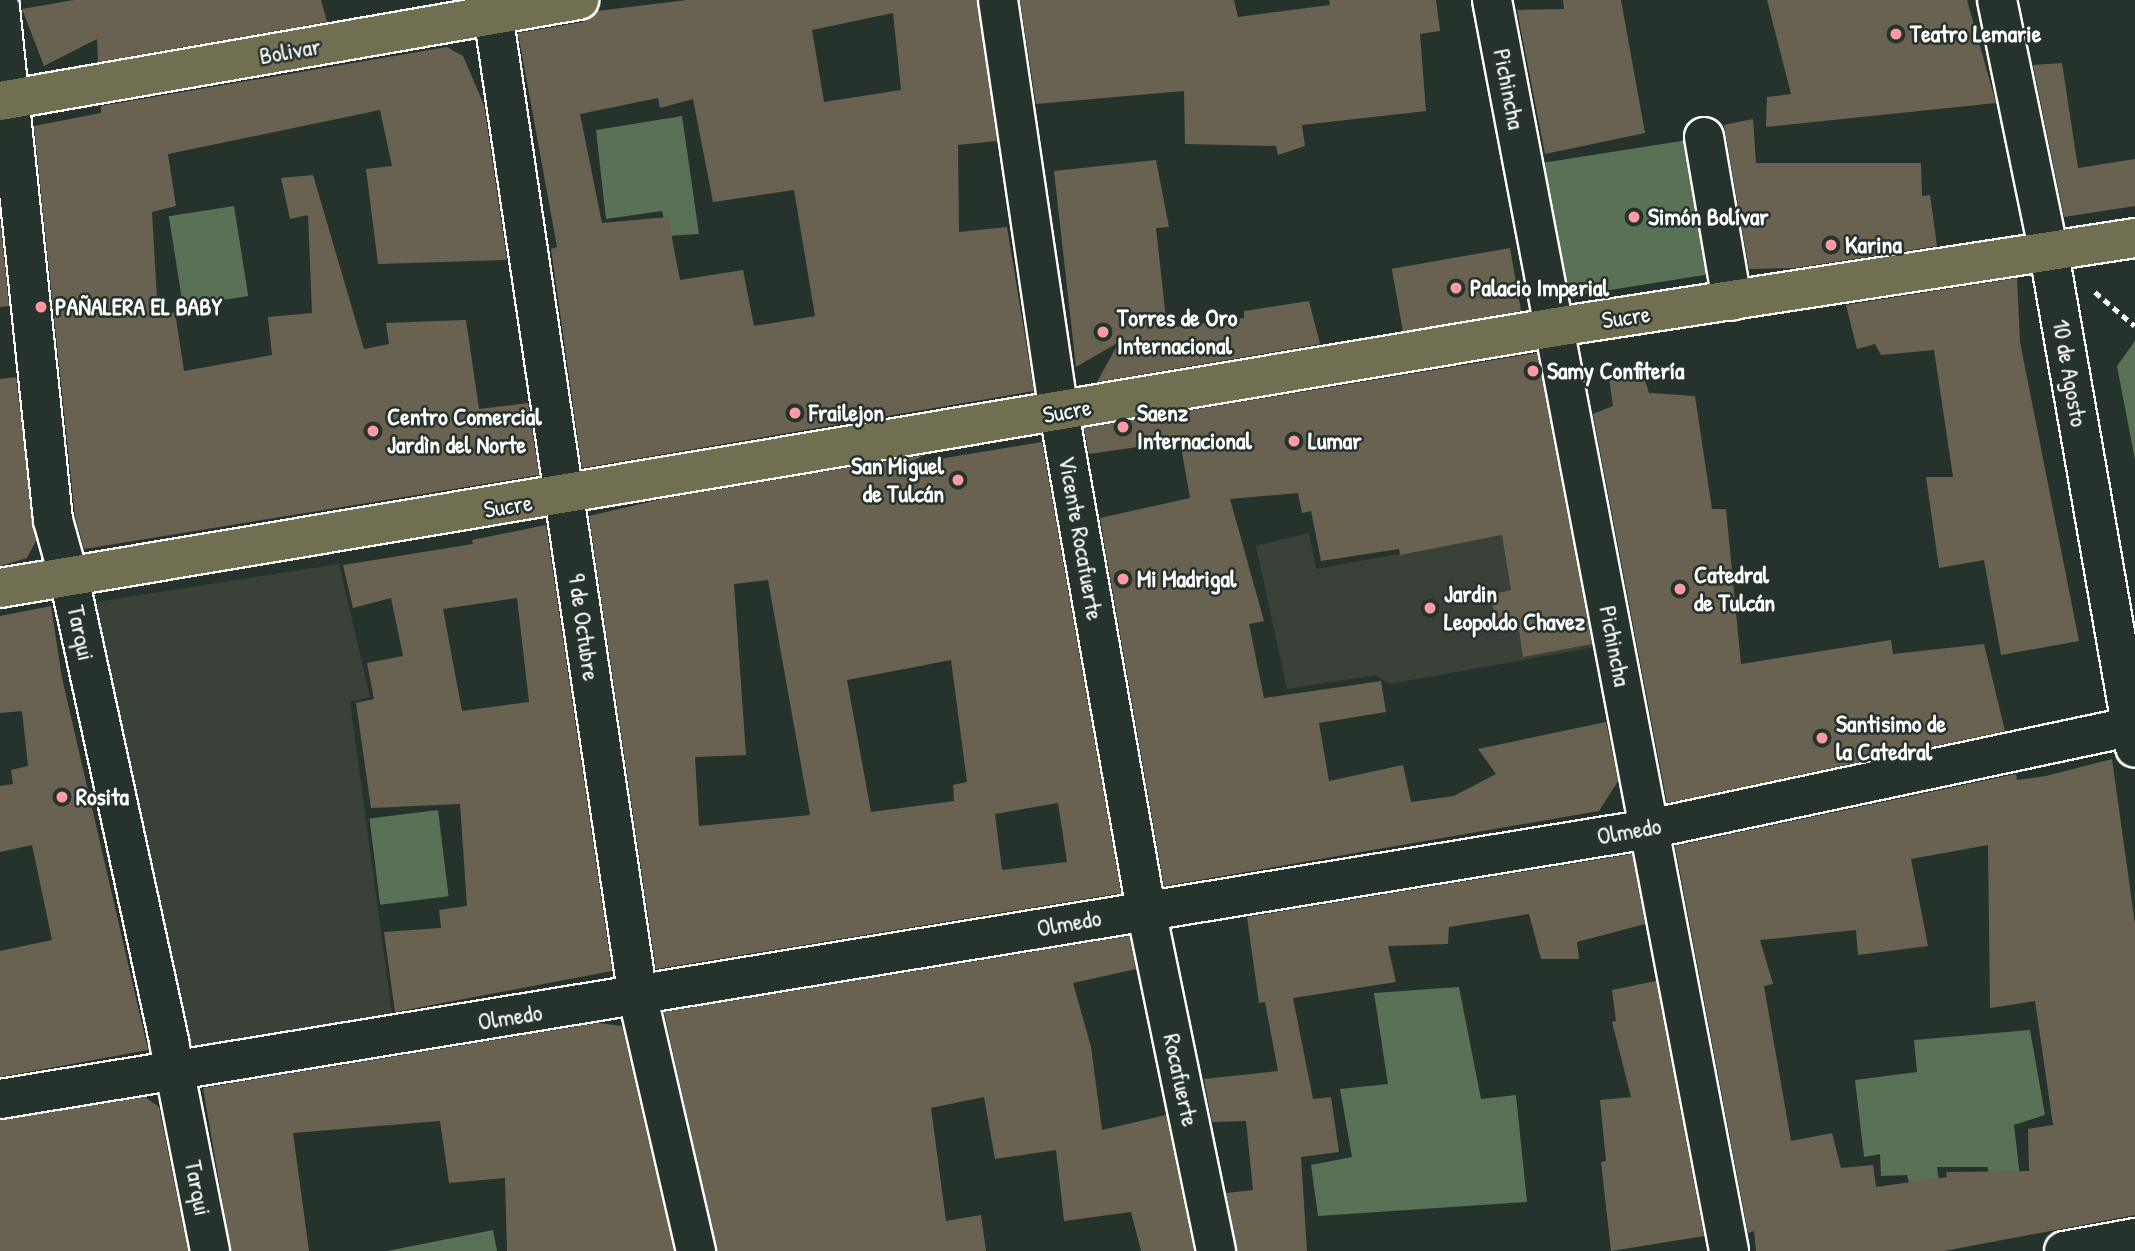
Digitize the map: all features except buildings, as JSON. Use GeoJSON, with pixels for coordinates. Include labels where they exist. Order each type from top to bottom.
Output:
{"type":"FeatureCollection","features":[{"type":"Feature","properties":{"kind":"main road","name":"Bolivar"},"geometry":{"type":"LineString","coordinates":[[5,100],[492,8],[579,0]]}},
{"type":"Feature","properties":{"kind":"main road","name":"Sucre"},"geometry":{"type":"LineString","coordinates":[[0,588],[565,497],[1556,327],[2135,238]]}},
{"type":"Feature","properties":{"kind":"street","name":"Vicente Rocafuerte"},"geometry":{"type":"LineString","coordinates":[[998,0],[1059,412],[1146,909]]}},
{"type":"Feature","properties":{"kind":"street","name":"Pichincha"},"geometry":{"type":"LineString","coordinates":[[1492,0],[1729,1251]]}},
{"type":"Feature","properties":{"kind":"street","name":"10 de Agosto"},"geometry":{"type":"LineString","coordinates":[[1997,0],[2049,253],[2134,733]]}},
{"type":"Feature","properties":{"kind":"street","name":"Tarqui"},"geometry":{"type":"LineString","coordinates":[[0,8],[5,100],[53,520],[69,578],[175,1069],[210,1251]]}},
{"type":"Feature","properties":{"kind":"street","name":"9 de Octubre"},"geometry":{"type":"LineString","coordinates":[[492,8],[638,998],[696,1251]]}},
{"type":"Feature","properties":{"kind":"street"},"geometry":{"type":"LineString","coordinates":[[1704,137],[1732,301]]}},
{"type":"Feature","properties":{"kind":"street","name":"Olmedo"},"geometry":{"type":"LineString","coordinates":[[0,1099],[175,1069],[638,998],[1146,909],[1649,829],[2134,733]]}},
{"type":"Feature","properties":{"kind":"street","name":"Rocafuerte"},"geometry":{"type":"LineString","coordinates":[[1146,909],[1216,1251]]}},
{"type":"Feature","properties":{"kind":"street"},"geometry":{"type":"LineString","coordinates":[[2064,1251],[2135,1238]]}},
{"type":"Feature","properties":{"kind":"shaded area","name":"Jardin Leopoldo Chavez"},"geometry":{"type":"Polygon","coordinates":[[[1576,522],[1596,647],[1389,684],[1376,675],[1287,689],[1256,546],[1309,533],[1316,569],[1576,522]]]}},
{"type":"Feature","properties":{"kind":"shaded area"},"geometry":{"type":"Polygon","coordinates":[[[339,564],[370,697],[350,702],[393,1021],[187,1048],[96,602],[339,564]]]}},
{"type":"Feature","properties":{"kind":"green space"},"geometry":{"type":"Polygon","coordinates":[[[682,116],[699,234],[668,236],[662,211],[606,219],[596,130],[682,116]]]}},
{"type":"Feature","properties":{"kind":"green space"},"geometry":{"type":"Polygon","coordinates":[[[1694,139],[1715,273],[1566,297],[1545,163],[1694,139]]]}},
{"type":"Feature","properties":{"kind":"green space"},"geometry":{"type":"Polygon","coordinates":[[[234,206],[248,296],[183,306],[169,216],[234,206]]]}},
{"type":"Feature","properties":{"kind":"green space"},"geometry":{"type":"Polygon","coordinates":[[[2135,341],[2135,460],[2117,366],[2135,341]]]}},
{"type":"Feature","properties":{"kind":"green space"},"geometry":{"type":"Polygon","coordinates":[[[438,810],[449,896],[380,905],[370,818],[438,810]]]}},
{"type":"Feature","properties":{"kind":"green space"},"geometry":{"type":"Polygon","coordinates":[[[1459,987],[1481,1099],[1516,1095],[1527,1202],[1318,1216],[1311,1165],[1352,1157],[1340,1089],[1388,1084],[1374,993],[1459,987]]]}},
{"type":"Feature","properties":{"kind":"green space"},"geometry":{"type":"Polygon","coordinates":[[[2030,1030],[2045,1115],[2014,1125],[2021,1185],[1995,1186],[1987,1167],[1937,1167],[1940,1189],[1912,1196],[1907,1175],[1881,1176],[1880,1154],[1864,1157],[1855,1080],[1917,1072],[1914,1040],[2030,1030]]]}},
{"type":"Feature","properties":{"kind":"green space"},"geometry":{"type":"Polygon","coordinates":[[[493,1230],[497,1251],[387,1251],[493,1230]]]}},
{"type":"Feature","properties":{"kind":"place","name":"Teatro Lemarie"},"geometry":{"type":"Point","coordinates":[1896,34]}},
{"type":"Feature","properties":{"kind":"place","name":"Simón Bolívar"},"geometry":{"type":"Point","coordinates":[1634,217]}},
{"type":"Feature","properties":{"kind":"place","name":"Karina"},"geometry":{"type":"Point","coordinates":[1831,245]}},
{"type":"Feature","properties":{"kind":"place","name":"Palacio Imperial"},"geometry":{"type":"Point","coordinates":[1456,288]}},
{"type":"Feature","properties":{"kind":"place","name":"PAÑALERA EL BABY"},"geometry":{"type":"Point","coordinates":[41,307]}},
{"type":"Feature","properties":{"kind":"place","name":"Torres de Oro Internacional"},"geometry":{"type":"Point","coordinates":[1103,332]}},
{"type":"Feature","properties":{"kind":"place","name":"Samy Confitería"},"geometry":{"type":"Point","coordinates":[1533,371]}},
{"type":"Feature","properties":{"kind":"place","name":"Frailejon"},"geometry":{"type":"Point","coordinates":[795,413]}},
{"type":"Feature","properties":{"kind":"place","name":"Saenz Internacional"},"geometry":{"type":"Point","coordinates":[1123,427]}},
{"type":"Feature","properties":{"kind":"place","name":"Centro Comercial Jardìn del Norte"},"geometry":{"type":"Point","coordinates":[373,431]}},
{"type":"Feature","properties":{"kind":"place","name":"Lumar"},"geometry":{"type":"Point","coordinates":[1294,441]}},
{"type":"Feature","properties":{"kind":"place","name":"San Miguel de Tulcán"},"geometry":{"type":"Point","coordinates":[958,480]}},
{"type":"Feature","properties":{"kind":"place","name":"Mi Madrigal"},"geometry":{"type":"Point","coordinates":[1123,579]}},
{"type":"Feature","properties":{"kind":"place","name":"Catedral de Tulcán"},"geometry":{"type":"Point","coordinates":[1680,589]}},
{"type":"Feature","properties":{"kind":"place","name":"Jardin Leopoldo Chavez"},"geometry":{"type":"Point","coordinates":[1430,608]}},
{"type":"Feature","properties":{"kind":"place","name":"Santisimo de la Catedral"},"geometry":{"type":"Point","coordinates":[1822,738]}},
{"type":"Feature","properties":{"kind":"place","name":"Rosita"},"geometry":{"type":"Point","coordinates":[62,797]}}]}
